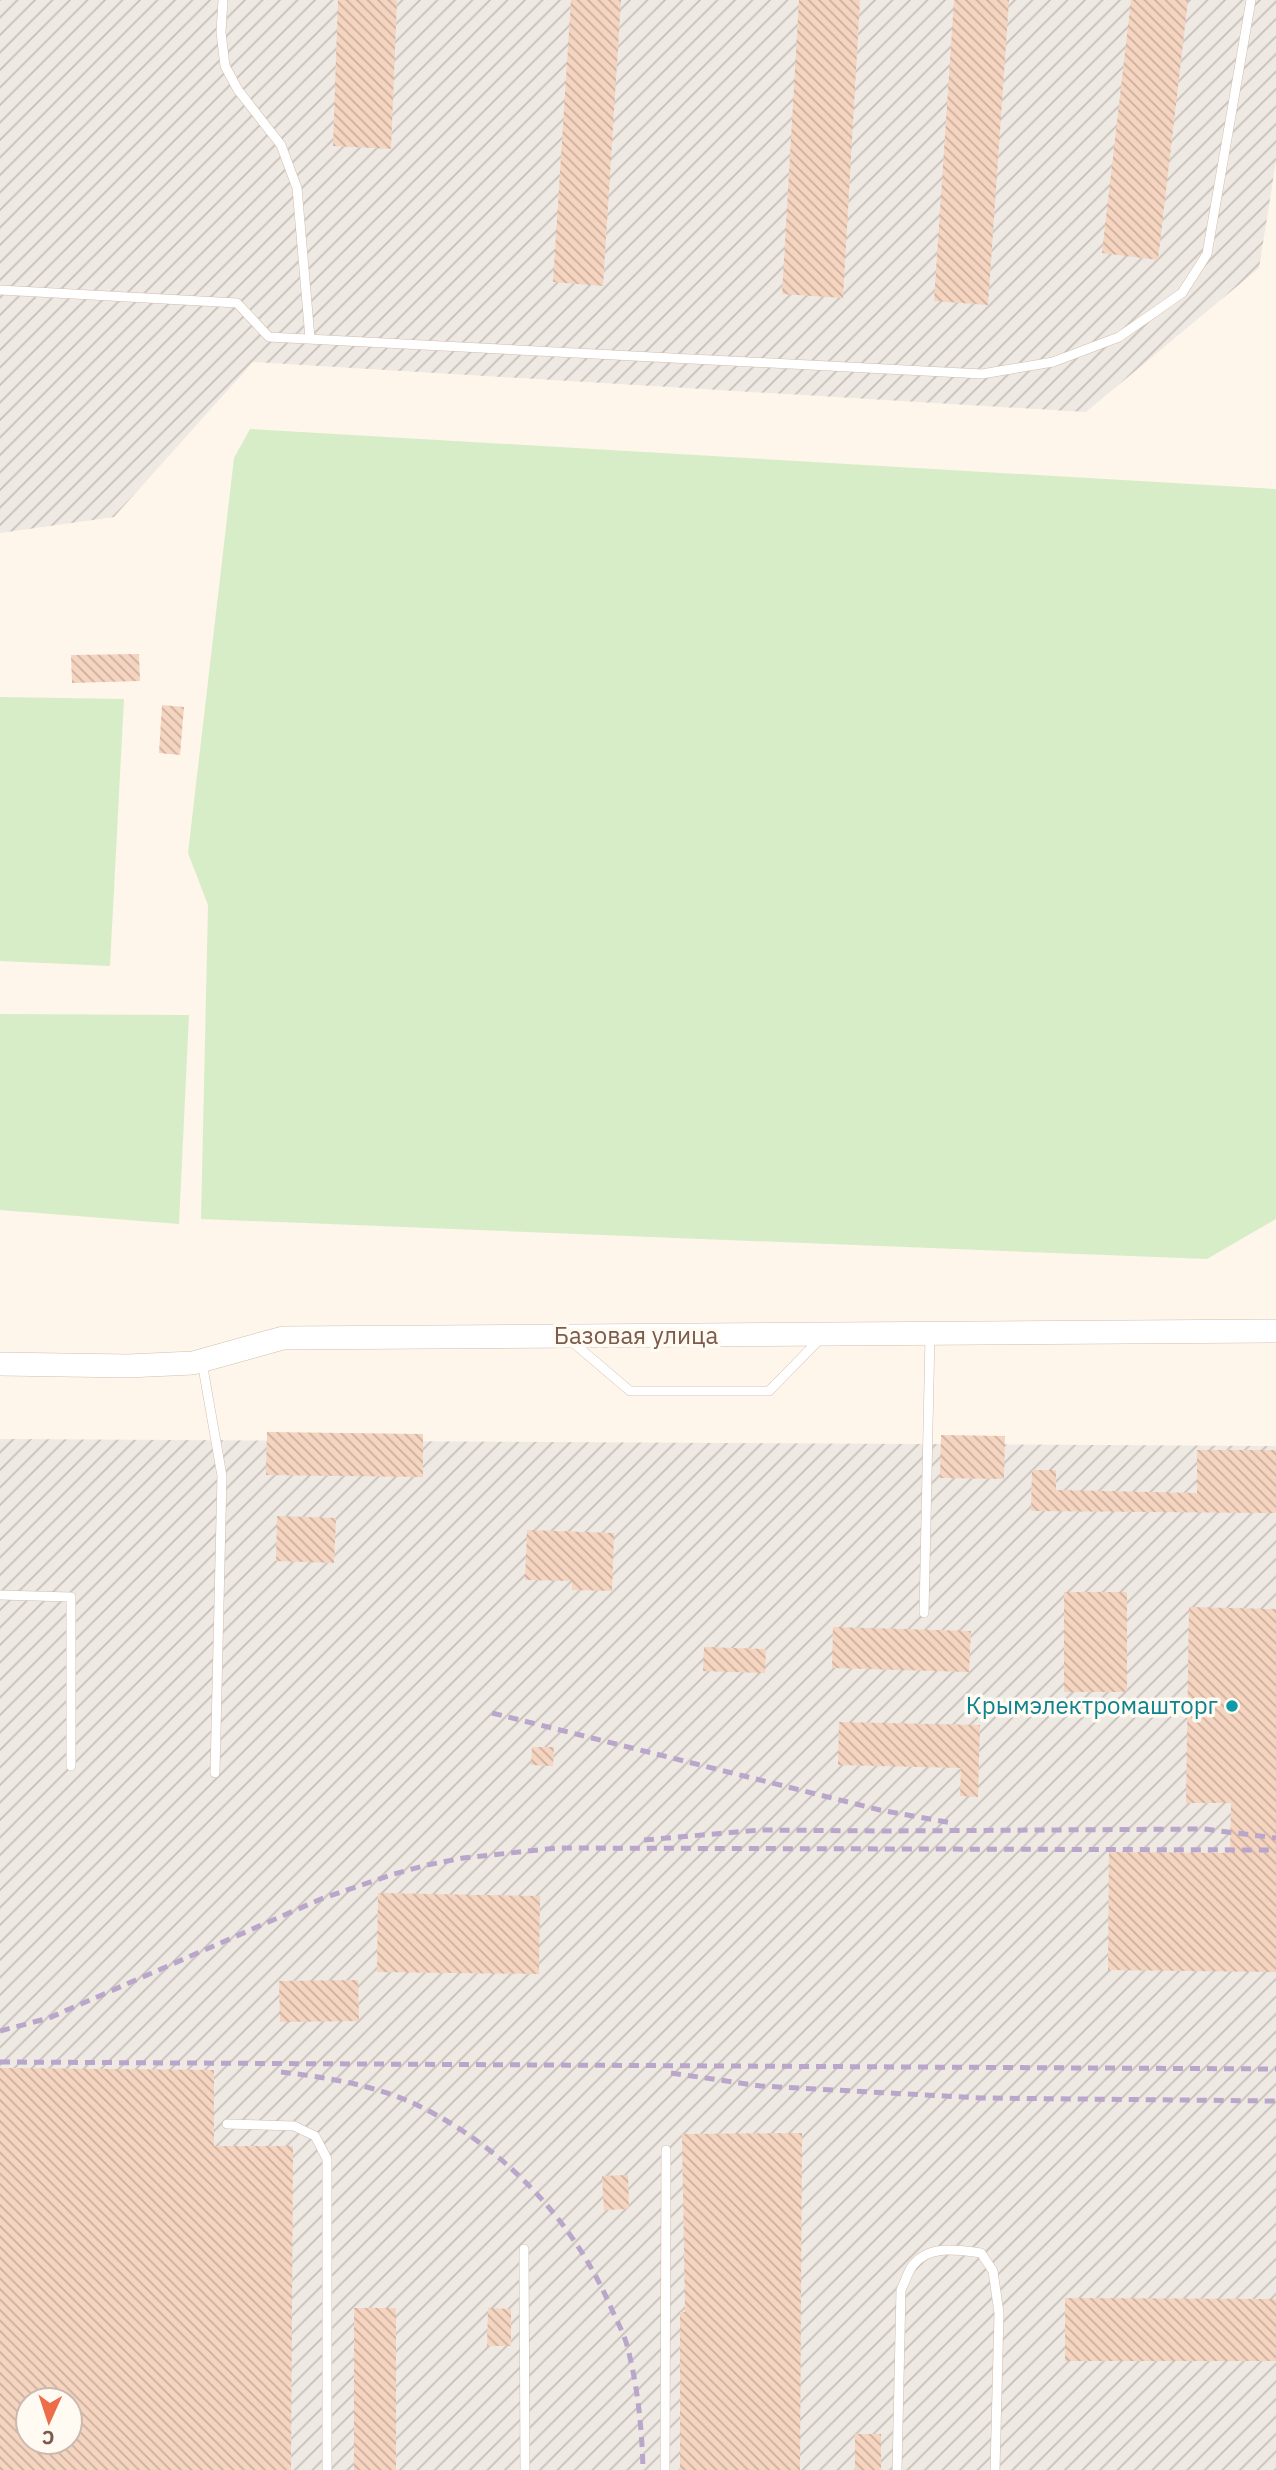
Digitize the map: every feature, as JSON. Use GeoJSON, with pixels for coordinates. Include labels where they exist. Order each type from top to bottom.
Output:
{"type":"FeatureCollection","features":[{"type":"Feature","properties":{"kind":"street","name":"Базовая улица"},"geometry":{"type":"LineString","coordinates":[[0,1364],[128,1366],[193,1363],[283,1338],[1276,1331]]}},
{"type":"Feature","properties":{"kind":"lane"},"geometry":{"type":"LineString","coordinates":[[223,0],[221,33],[225,66],[238,90],[281,145],[297,188],[310,338]]}},
{"type":"Feature","properties":{"kind":"lane"},"geometry":{"type":"LineString","coordinates":[[0,290],[237,303],[269,337],[982,374],[1053,362],[1119,337],[1182,293],[1207,254],[1251,0]]}},
{"type":"Feature","properties":{"kind":"lane"},"geometry":{"type":"LineString","coordinates":[[566,1337],[630,1391],[769,1391],[824,1335]]}},
{"type":"Feature","properties":{"kind":"lane"},"geometry":{"type":"LineString","coordinates":[[924,1613],[930,1335]]}},
{"type":"Feature","properties":{"kind":"lane"},"geometry":{"type":"LineString","coordinates":[[202,1360],[222,1476],[215,1773]]}},
{"type":"Feature","properties":{"kind":"lane"},"geometry":{"type":"LineString","coordinates":[[0,1595],[71,1597],[71,1766]]}},
{"type":"Feature","properties":{"kind":"lane"},"geometry":{"type":"LineString","coordinates":[[227,2124],[294,2126],[315,2136],[327,2159],[327,2470]]}},
{"type":"Feature","properties":{"kind":"lane"},"geometry":{"type":"LineString","coordinates":[[665,2470],[666,2150]]}},
{"type":"Feature","properties":{"kind":"lane"},"geometry":{"type":"LineString","coordinates":[[524,2249],[524,2470]]}},
{"type":"Feature","properties":{"kind":"lane"},"geometry":{"type":"LineString","coordinates":[[897,2470],[901,2290],[913,2264],[933,2251],[959,2250],[981,2253],[993,2272],[999,2313],[995,2470]]}},
{"type":"Feature","properties":{"kind":"shaded area"},"geometry":{"type":"Polygon","coordinates":[[[0,0],[1276,0],[1276,161],[1259,268],[1086,412],[253,362],[114,517],[0,533],[0,0]]]}},
{"type":"Feature","properties":{"kind":"shaded area"},"geometry":{"type":"Polygon","coordinates":[[[0,1439],[1276,1446],[1276,2470],[0,2470],[0,1439]]]}},
{"type":"Feature","properties":{"kind":"green space"},"geometry":{"type":"Polygon","coordinates":[[[250,429],[1276,489],[1276,1219],[1207,1259],[201,1219],[208,905],[188,853],[234,458],[250,429]]]}},
{"type":"Feature","properties":{"kind":"green space"},"geometry":{"type":"Polygon","coordinates":[[[0,697],[124,699],[110,966],[0,961],[0,697]]]}},
{"type":"Feature","properties":{"kind":"green space"},"geometry":{"type":"Polygon","coordinates":[[[0,1014],[189,1015],[179,1224],[0,1210],[0,1014]]]}},
{"type":"Feature","properties":{"kind":"building"},"geometry":{"type":"Polygon","coordinates":[[[338,0],[397,0],[391,149],[333,146],[338,0]]]}},
{"type":"Feature","properties":{"kind":"building"},"geometry":{"type":"Polygon","coordinates":[[[571,0],[621,0],[603,286],[553,282],[571,0]]]}},
{"type":"Feature","properties":{"kind":"building"},"geometry":{"type":"Polygon","coordinates":[[[799,0],[860,0],[843,298],[782,294],[799,0]]]}},
{"type":"Feature","properties":{"kind":"building"},"geometry":{"type":"Polygon","coordinates":[[[954,0],[1009,0],[988,305],[934,301],[954,0]]]}},
{"type":"Feature","properties":{"kind":"building"},"geometry":{"type":"Polygon","coordinates":[[[1131,0],[1188,0],[1158,260],[1102,253],[1131,0]]]}},
{"type":"Feature","properties":{"kind":"building"},"geometry":{"type":"Polygon","coordinates":[[[139,654],[140,681],[72,683],[71,655],[139,654]]]}},
{"type":"Feature","properties":{"kind":"building"},"geometry":{"type":"Polygon","coordinates":[[[162,705],[184,707],[180,755],[159,753],[162,705]]]}},
{"type":"Feature","properties":{"kind":"building"},"geometry":{"type":"Polygon","coordinates":[[[267,1432],[423,1434],[423,1477],[266,1475],[267,1432]]]}},
{"type":"Feature","properties":{"kind":"building"},"geometry":{"type":"Polygon","coordinates":[[[941,1435],[1005,1436],[1004,1479],[940,1478],[941,1435]]]}},
{"type":"Feature","properties":{"kind":"building"},"geometry":{"type":"Polygon","coordinates":[[[1197,1450],[1276,1450],[1276,1513],[1031,1511],[1032,1470],[1056,1470],[1056,1490],[1197,1493],[1197,1450]]]}},
{"type":"Feature","properties":{"kind":"building"},"geometry":{"type":"Polygon","coordinates":[[[277,1516],[336,1518],[334,1563],[276,1561],[277,1516]]]}},
{"type":"Feature","properties":{"kind":"building"},"geometry":{"type":"Polygon","coordinates":[[[527,1530],[614,1533],[612,1591],[572,1590],[572,1581],[525,1580],[527,1530]]]}},
{"type":"Feature","properties":{"kind":"building"},"geometry":{"type":"Polygon","coordinates":[[[1064,1592],[1127,1592],[1127,1692],[1064,1692],[1064,1592]]]}},
{"type":"Feature","properties":{"kind":"building"},"geometry":{"type":"Polygon","coordinates":[[[1189,1607],[1276,1609],[1276,1972],[1108,1970],[1109,1852],[1230,1853],[1231,1803],[1186,1803],[1189,1607]]]}},
{"type":"Feature","properties":{"kind":"building"},"geometry":{"type":"Polygon","coordinates":[[[833,1627],[971,1631],[969,1672],[832,1668],[833,1627]]]}},
{"type":"Feature","properties":{"kind":"building"},"geometry":{"type":"Polygon","coordinates":[[[704,1647],[766,1649],[765,1673],[703,1671],[704,1647]]]}},
{"type":"Feature","properties":{"kind":"building"},"geometry":{"type":"Polygon","coordinates":[[[839,1722],[980,1725],[978,1797],[960,1796],[961,1768],[838,1765],[839,1722]]]}},
{"type":"Feature","properties":{"kind":"building"},"geometry":{"type":"Polygon","coordinates":[[[532,1747],[554,1747],[553,1766],[531,1765],[532,1747]]]}},
{"type":"Feature","properties":{"kind":"building"},"geometry":{"type":"Polygon","coordinates":[[[378,1893],[540,1896],[539,1974],[377,1972],[378,1893]]]}},
{"type":"Feature","properties":{"kind":"building"},"geometry":{"type":"Polygon","coordinates":[[[358,1980],[359,2021],[280,2022],[279,1981],[358,1980]]]}},
{"type":"Feature","properties":{"kind":"building"},"geometry":{"type":"Polygon","coordinates":[[[0,2068],[214,2070],[214,2146],[293,2146],[291,2470],[0,2470],[0,2068]]]}},
{"type":"Feature","properties":{"kind":"building"},"geometry":{"type":"Polygon","coordinates":[[[802,2133],[800,2470],[680,2470],[680,2312],[685,2312],[682,2134],[802,2133]]]}},
{"type":"Feature","properties":{"kind":"building"},"geometry":{"type":"Polygon","coordinates":[[[628,2175],[629,2209],[604,2210],[602,2176],[628,2175]]]}},
{"type":"Feature","properties":{"kind":"building"},"geometry":{"type":"Polygon","coordinates":[[[1065,2298],[1276,2299],[1276,2361],[1065,2361],[1065,2298]]]}},
{"type":"Feature","properties":{"kind":"building"},"geometry":{"type":"Polygon","coordinates":[[[354,2308],[396,2308],[396,2470],[354,2470],[354,2308]]]}},
{"type":"Feature","properties":{"kind":"building"},"geometry":{"type":"Polygon","coordinates":[[[488,2308],[511,2309],[511,2346],[487,2346],[488,2308]]]}},
{"type":"Feature","properties":{"kind":"building"},"geometry":{"type":"Polygon","coordinates":[[[855,2434],[881,2434],[881,2470],[855,2470],[855,2434]]]}},
{"type":"Feature","properties":{"kind":"railway"},"geometry":{"type":"LineString","coordinates":[[492,1713],[880,1810],[952,1823]]}},
{"type":"Feature","properties":{"kind":"railway"},"geometry":{"type":"LineString","coordinates":[[644,1840],[760,1830],[1204,1829],[1276,1838]]}},
{"type":"Feature","properties":{"kind":"railway"},"geometry":{"type":"LineString","coordinates":[[0,2031],[49,2018],[321,1899],[394,1874],[463,1858],[557,1848],[1276,1850]]}},
{"type":"Feature","properties":{"kind":"railway"},"geometry":{"type":"LineString","coordinates":[[0,2062],[1276,2069]]}},
{"type":"Feature","properties":{"kind":"railway"},"geometry":{"type":"LineString","coordinates":[[281,2072],[349,2083],[415,2104],[478,2141],[532,2189],[578,2246],[596,2277],[627,2344],[637,2394],[643,2470]]}},
{"type":"Feature","properties":{"kind":"railway"},"geometry":{"type":"LineString","coordinates":[[671,2073],[761,2086],[981,2098],[1276,2101]]}},
{"type":"Feature","properties":{"kind":"place","name":"Крымэлектромашторг"},"geometry":{"type":"Point","coordinates":[1232,1706]}}]}
